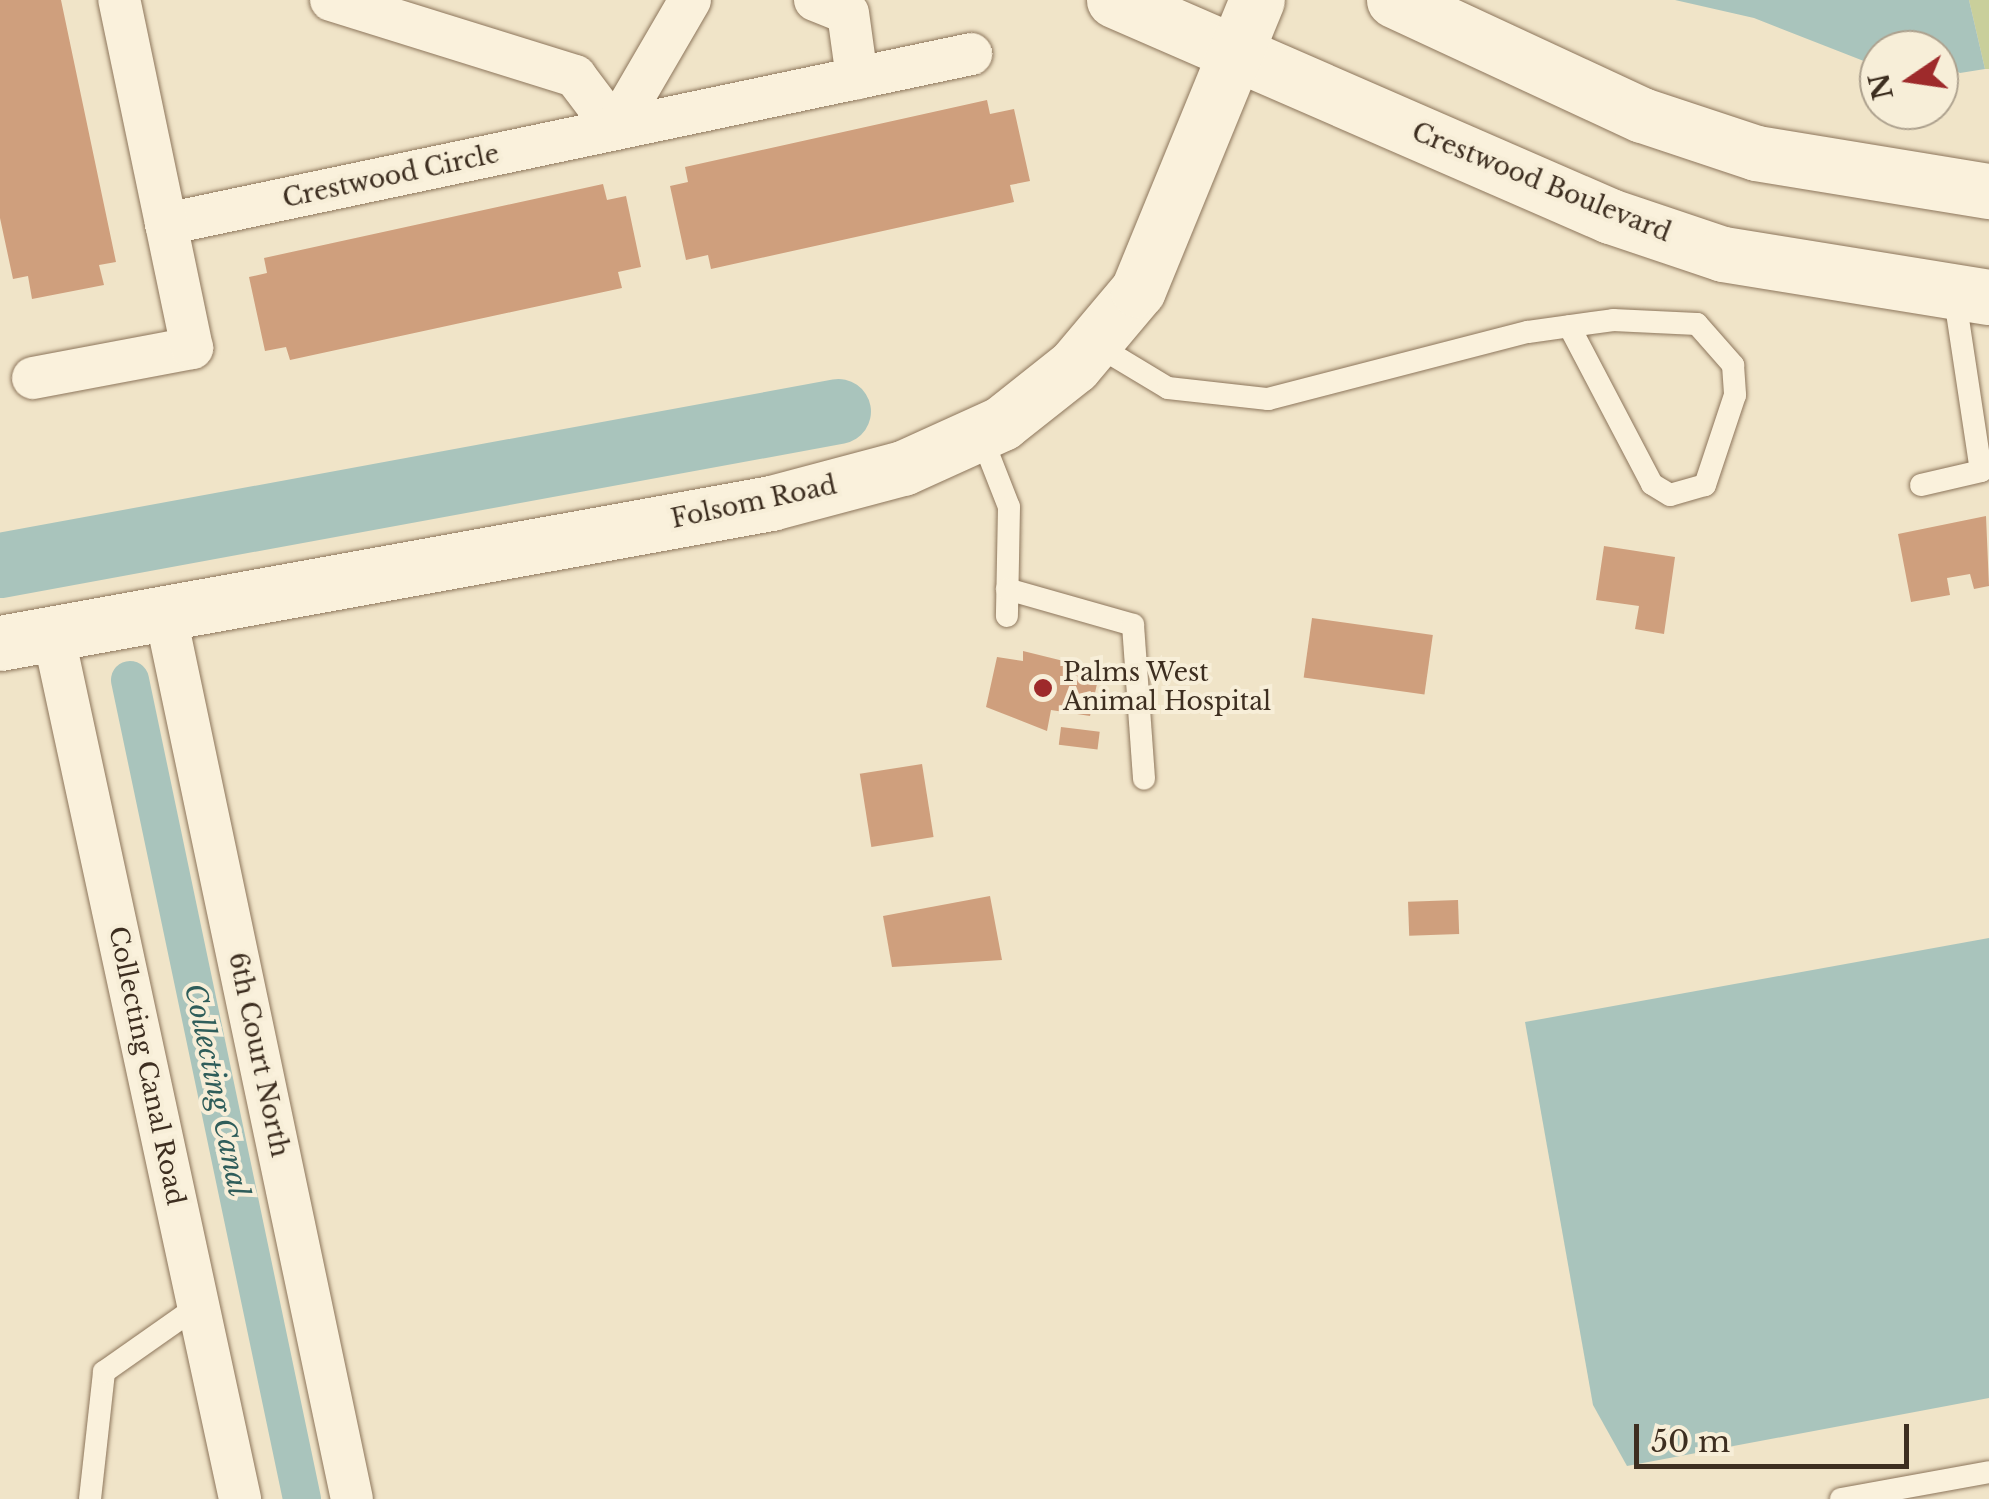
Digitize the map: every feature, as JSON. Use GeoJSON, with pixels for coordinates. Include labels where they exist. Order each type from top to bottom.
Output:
{"type":"FeatureCollection","features":[{"type":"Feature","properties":{"kind":"street"},"geometry":{"type":"LineString","coordinates":[[32,378],[192,348],[119,0]]}},
{"type":"Feature","properties":{"kind":"street"},"geometry":{"type":"LineString","coordinates":[[330,0],[576,76],[615,129],[690,0]]}},
{"type":"Feature","properties":{"kind":"street"},"geometry":{"type":"LineString","coordinates":[[815,0],[848,13],[857,78]]}},
{"type":"Feature","properties":{"kind":"street","name":"Crestwood Boulevard"},"geometry":{"type":"LineString","coordinates":[[1114,0],[1610,216],[1723,254],[1972,295]]}},
{"type":"Feature","properties":{"kind":"street","name":"Folsom Road"},"geometry":{"type":"LineString","coordinates":[[0,643],[771,504],[903,468],[980,433],[1093,343],[1138,290],[1169,228],[1258,0]]}},
{"type":"Feature","properties":{"kind":"street"},"geometry":{"type":"LineString","coordinates":[[1394,0],[1642,115],[1756,154],[1989,192]]}},
{"type":"Feature","properties":{"kind":"street","name":"Crestwood Circle"},"geometry":{"type":"LineString","coordinates":[[166,224],[971,54]]}},
{"type":"Feature","properties":{"kind":"street","name":"6th Court North"},"geometry":{"type":"LineString","coordinates":[[165,612],[352,1499]]}},
{"type":"Feature","properties":{"kind":"street","name":"Collecting Canal Road"},"geometry":{"type":"LineString","coordinates":[[53,633],[240,1499]]}},
{"type":"Feature","properties":{"kind":"lane"},"geometry":{"type":"LineString","coordinates":[[1921,485],[1981,472],[1972,295]]}},
{"type":"Feature","properties":{"kind":"lane"},"geometry":{"type":"LineString","coordinates":[[1093,343],[1168,388],[1268,399],[1569,326],[1697,324],[1720,344],[1734,394],[1705,485],[1670,495],[1652,484],[1569,326]]}},
{"type":"Feature","properties":{"kind":"lane"},"geometry":{"type":"LineString","coordinates":[[980,433],[1009,507],[1007,616]]}},
{"type":"Feature","properties":{"kind":"lane"},"geometry":{"type":"LineString","coordinates":[[1007,589],[1133,625],[1144,780]]}},
{"type":"Feature","properties":{"kind":"lane"},"geometry":{"type":"LineString","coordinates":[[90,1499],[104,1372],[198,1306]]}},
{"type":"Feature","properties":{"kind":"lane"},"geometry":{"type":"LineString","coordinates":[[1841,1499],[1989,1472]]}},
{"type":"Feature","properties":{"kind":"green space"},"geometry":{"type":"Polygon","coordinates":[[[1969,0],[1989,0],[1989,69],[1985,69],[1969,0]]]}},
{"type":"Feature","properties":{"kind":"water"},"geometry":{"type":"Polygon","coordinates":[[[1675,0],[1969,0],[1985,69],[1959,72],[1959,30],[1859,30],[1859,59],[1754,18],[1675,0]]]}},
{"type":"Feature","properties":{"kind":"water"},"geometry":{"type":"Polygon","coordinates":[[[1989,938],[1989,1398],[1627,1466],[1593,1405],[1525,1022],[1989,938]]]}},
{"type":"Feature","properties":{"kind":"building"},"geometry":{"type":"Polygon","coordinates":[[[0,0],[61,0],[116,262],[99,265],[104,285],[32,299],[28,276],[13,279],[0,218],[0,0]]]}},
{"type":"Feature","properties":{"kind":"building"},"geometry":{"type":"Polygon","coordinates":[[[987,100],[990,114],[1014,109],[1030,181],[1010,185],[1014,202],[711,269],[708,255],[686,260],[670,186],[688,182],[685,167],[987,100]]]}},
{"type":"Feature","properties":{"kind":"building"},"geometry":{"type":"Polygon","coordinates":[[[603,184],[607,200],[626,196],[641,267],[618,272],[622,288],[290,360],[286,347],[265,351],[249,277],[267,273],[264,258],[603,184]]]}},
{"type":"Feature","properties":{"kind":"building"},"geometry":{"type":"Polygon","coordinates":[[[1986,516],[1989,586],[1974,589],[1970,574],[1947,578],[1950,595],[1911,602],[1898,534],[1986,516]]]}},
{"type":"Feature","properties":{"kind":"building"},"geometry":{"type":"Polygon","coordinates":[[[1604,546],[1675,557],[1664,634],[1635,629],[1639,606],[1596,600],[1604,546]]]}},
{"type":"Feature","properties":{"kind":"building"},"geometry":{"type":"Polygon","coordinates":[[[1312,618],[1433,635],[1424,694],[1304,677],[1312,618]]]}},
{"type":"Feature","properties":{"kind":"building","name":"Palms West Animal Hospital"},"geometry":{"type":"Polygon","coordinates":[[[1023,651],[1100,670],[1090,716],[1051,710],[1047,731],[986,707],[997,657],[1023,661],[1023,651]]]}},
{"type":"Feature","properties":{"kind":"building"},"geometry":{"type":"Polygon","coordinates":[[[1061,727],[1100,732],[1098,750],[1059,745],[1061,727]]]}},
{"type":"Feature","properties":{"kind":"building"},"geometry":{"type":"Polygon","coordinates":[[[922,764],[934,837],[871,847],[860,774],[922,764]]]}},
{"type":"Feature","properties":{"kind":"building"},"geometry":{"type":"Polygon","coordinates":[[[990,896],[1002,960],[892,967],[883,916],[990,896]]]}},
{"type":"Feature","properties":{"kind":"building"},"geometry":{"type":"Polygon","coordinates":[[[1458,900],[1459,934],[1409,936],[1408,902],[1458,900]]]}},
{"type":"Feature","properties":{"kind":"waterway"},"geometry":{"type":"LineString","coordinates":[[0,565],[838,411]]}},
{"type":"Feature","properties":{"kind":"waterway","name":"Collecting Canal"},"geometry":{"type":"LineString","coordinates":[[130,680],[302,1499]]}},
{"type":"Feature","properties":{"kind":"place","name":"Palms West Animal Hospital"},"geometry":{"type":"Point","coordinates":[1043,688]}}]}
